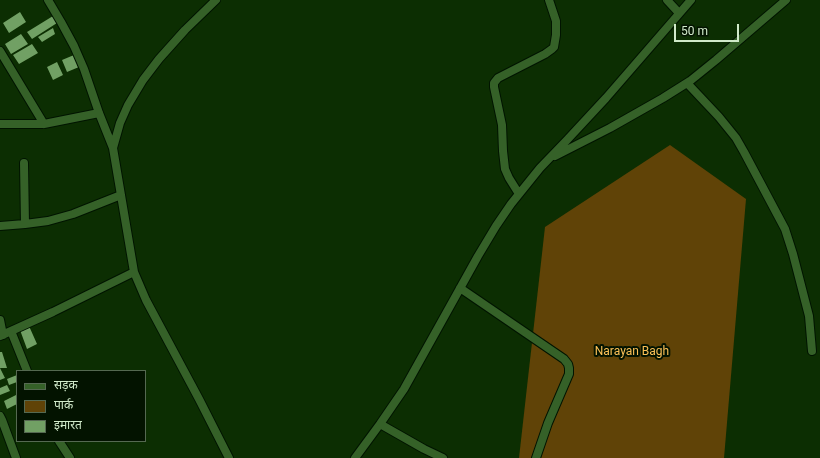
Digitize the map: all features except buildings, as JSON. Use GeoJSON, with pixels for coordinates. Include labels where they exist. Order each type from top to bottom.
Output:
{"type":"FeatureCollection","features":[{"type":"Feature","properties":{"kind":"street"},"geometry":{"type":"LineString","coordinates":[[48,0],[62,22],[74,46],[113,148],[134,272],[146,300],[229,458]]}},
{"type":"Feature","properties":{"kind":"street"},"geometry":{"type":"LineString","coordinates":[[113,148],[120,123],[128,104],[143,80],[159,59],[185,30],[216,0]]}},
{"type":"Feature","properties":{"kind":"street"},"geometry":{"type":"LineString","coordinates":[[519,194],[505,169],[502,125],[494,83],[498,78],[545,54],[554,47],[556,21],[549,0]]}},
{"type":"Feature","properties":{"kind":"street"},"geometry":{"type":"LineString","coordinates":[[667,0],[680,13]]}},
{"type":"Feature","properties":{"kind":"street"},"geometry":{"type":"LineString","coordinates":[[355,458],[380,424],[413,373],[496,226],[519,194],[540,168],[606,98],[691,0]]}},
{"type":"Feature","properties":{"kind":"street"},"geometry":{"type":"LineString","coordinates":[[548,160],[617,124],[687,83],[786,0]]}},
{"type":"Feature","properties":{"kind":"street"},"geometry":{"type":"LineString","coordinates":[[0,50],[44,124]]}},
{"type":"Feature","properties":{"kind":"street"},"geometry":{"type":"LineString","coordinates":[[687,83],[719,117],[736,138],[785,229],[809,316],[812,351]]}},
{"type":"Feature","properties":{"kind":"street"},"geometry":{"type":"LineString","coordinates":[[0,124],[44,124],[99,113]]}},
{"type":"Feature","properties":{"kind":"street"},"geometry":{"type":"LineString","coordinates":[[24,164],[26,224]]}},
{"type":"Feature","properties":{"kind":"street"},"geometry":{"type":"LineString","coordinates":[[0,226],[26,224],[73,214],[121,195]]}},
{"type":"Feature","properties":{"kind":"street"},"geometry":{"type":"LineString","coordinates":[[0,320],[1,336],[134,272]]}},
{"type":"Feature","properties":{"kind":"street"},"geometry":{"type":"LineString","coordinates":[[460,288],[564,359],[568,364],[568,374],[548,423],[536,458]]}},
{"type":"Feature","properties":{"kind":"street"},"geometry":{"type":"LineString","coordinates":[[11,331],[27,370]]}},
{"type":"Feature","properties":{"kind":"street"},"geometry":{"type":"LineString","coordinates":[[1,419],[16,458]]}},
{"type":"Feature","properties":{"kind":"street"},"geometry":{"type":"LineString","coordinates":[[380,424],[443,458]]}},
{"type":"Feature","properties":{"kind":"street"},"geometry":{"type":"LineString","coordinates":[[60,442],[70,458]]}},
{"type":"Feature","properties":{"kind":"green space","name":"Narayan Bagh"},"geometry":{"type":"Polygon","coordinates":[[[670,145],[746,199],[724,458],[519,458],[545,227],[670,145]]]}}]}
